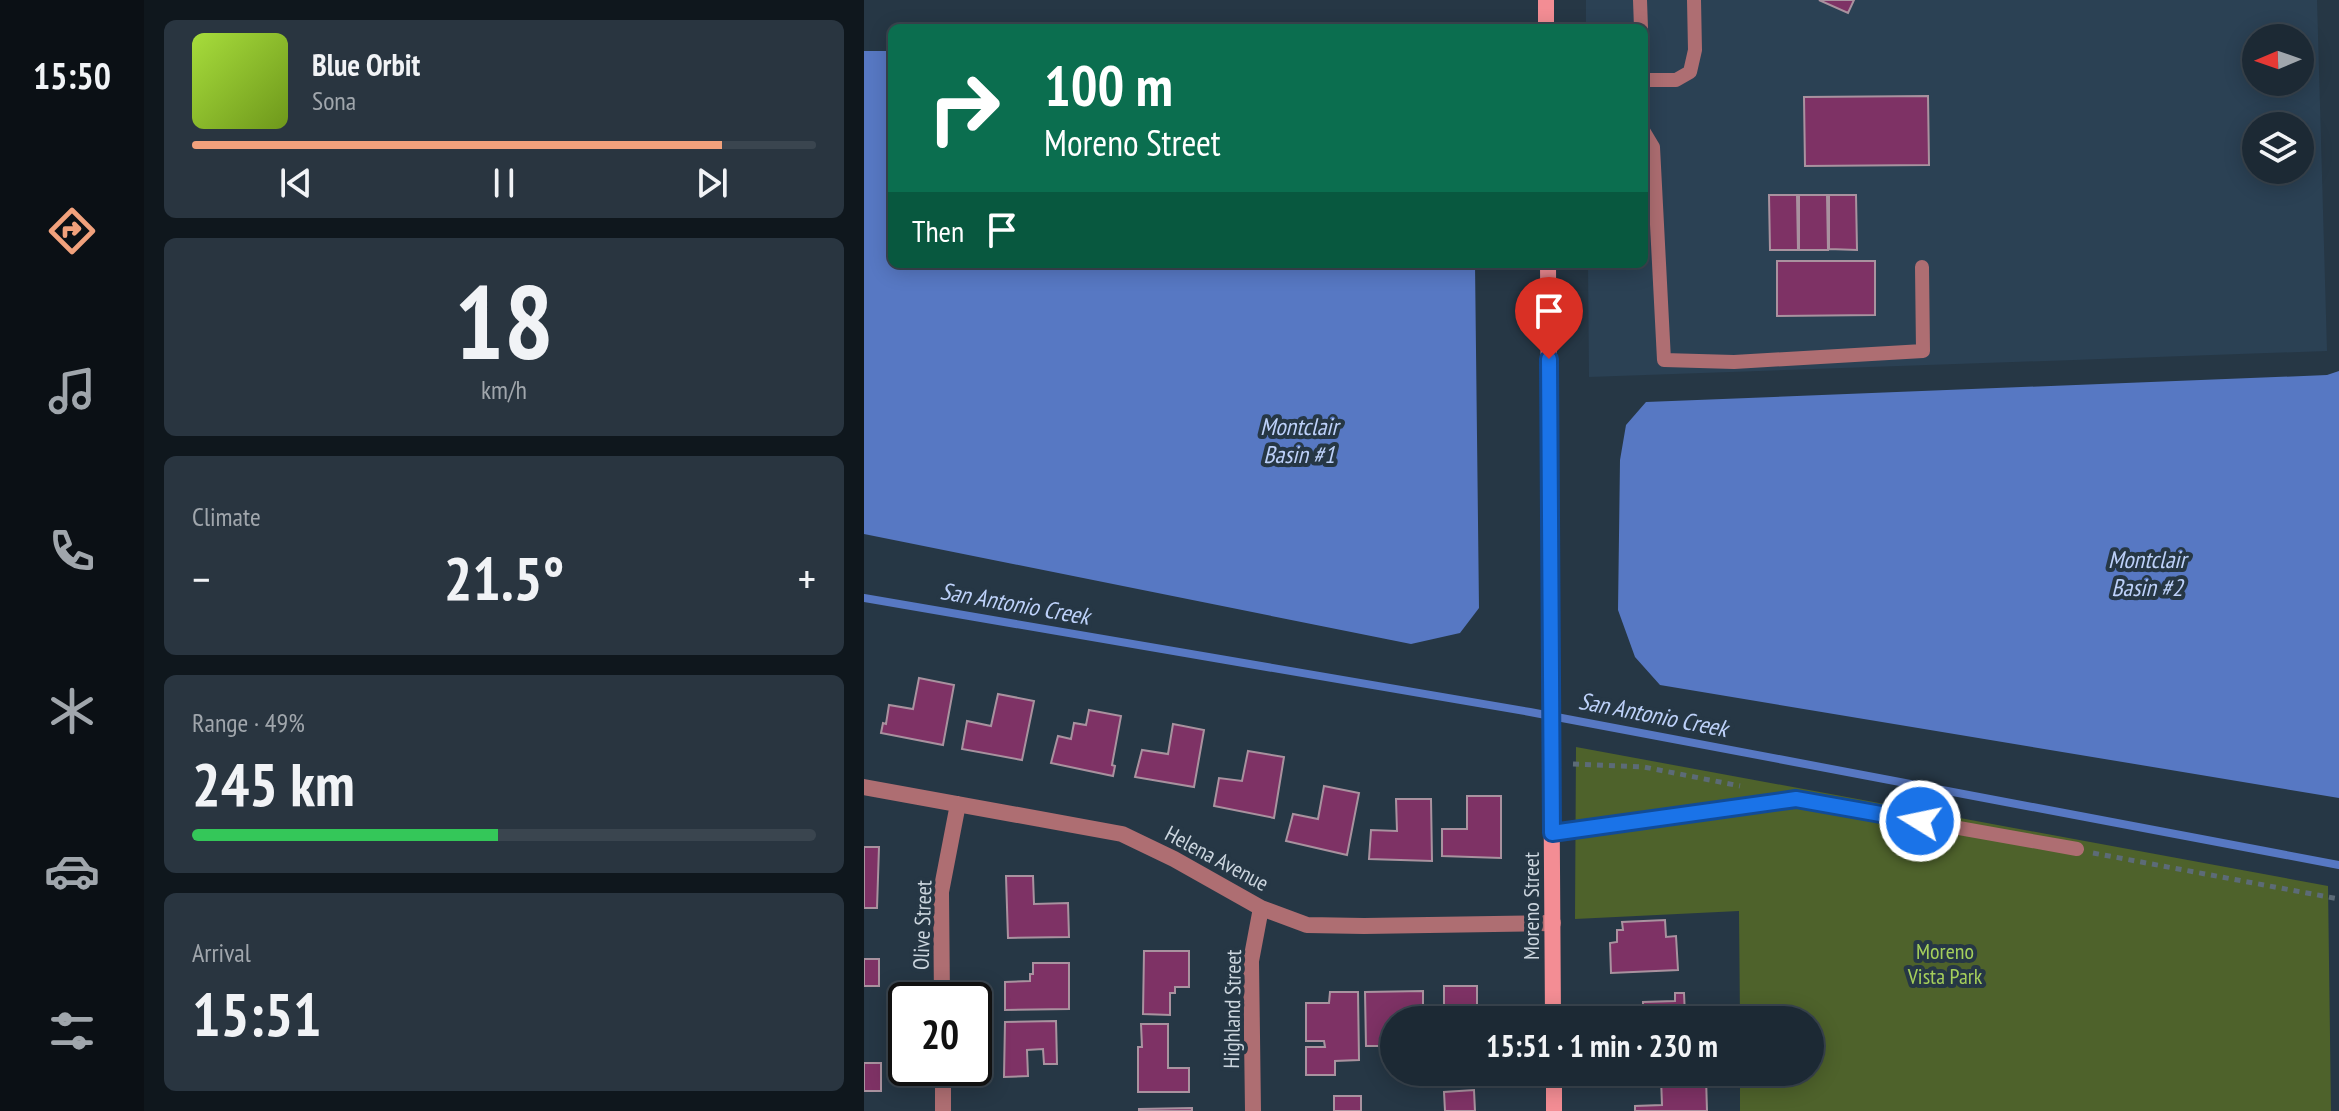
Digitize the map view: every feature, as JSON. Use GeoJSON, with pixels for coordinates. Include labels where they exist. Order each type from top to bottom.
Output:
{"type":"FeatureCollection","features":[{"type":"Feature","properties":{"kind":"street"},"geometry":{"type":"LineString","coordinates":[[1546,0],[1546,24]]}},
{"type":"Feature","properties":{"kind":"street","name":"Moreno Street"},"geometry":{"type":"LineString","coordinates":[[1548,268],[1553,1006]]}},
{"type":"Feature","properties":{"kind":"street","name":"Helena Avenue"},"geometry":{"type":"LineString","coordinates":[[864,787],[1122,834],[1261,908],[1307,925],[1553,923]]}},
{"type":"Feature","properties":{"kind":"street","name":"Olive Street"},"geometry":{"type":"LineString","coordinates":[[942,982],[941,892],[958,804]]}},
{"type":"Feature","properties":{"kind":"street","name":"Highland Street"},"geometry":{"type":"LineString","coordinates":[[1253,1111],[1251,961],[1261,908]]}},
{"type":"Feature","properties":{"kind":"street"},"geometry":{"type":"LineString","coordinates":[[943,1086],[943,1111]]}},
{"type":"Feature","properties":{"kind":"street"},"geometry":{"type":"LineString","coordinates":[[1554,1086],[1554,1111]]}},
{"type":"Feature","properties":{"kind":"lane"},"geometry":{"type":"LineString","coordinates":[[1640,0],[1641,24]]}},
{"type":"Feature","properties":{"kind":"lane"},"geometry":{"type":"LineString","coordinates":[[1648,80],[1676,80],[1690,72],[1695,50],[1694,0]]}},
{"type":"Feature","properties":{"kind":"lane"},"geometry":{"type":"LineString","coordinates":[[1648,139],[1653,147],[1664,360],[1734,362],[1923,351],[1922,267]]}},
{"type":"Feature","properties":{"kind":"lane"},"geometry":{"type":"LineString","coordinates":[[1552,833],[1796,799],[2077,849]]}},
{"type":"Feature","properties":{"kind":"path"},"geometry":{"type":"LineString","coordinates":[[1573,764],[1644,767],[1744,787]]}},
{"type":"Feature","properties":{"kind":"path"},"geometry":{"type":"LineString","coordinates":[[2077,849],[2339,899]]}},
{"type":"Feature","properties":{"kind":"shaded area"},"geometry":{"type":"Polygon","coordinates":[[[1586,0],[2317,0],[2327,351],[1589,377],[1588,268],[1648,268],[1648,24],[1586,24],[1586,0]]]}},
{"type":"Feature","properties":{"kind":"green space","name":"Moreno Vista Park"},"geometry":{"type":"Polygon","coordinates":[[[1576,747],[2328,886],[2331,1111],[1740,1111],[1740,1086],[1824,1086],[1824,1006],[1740,1006],[1739,911],[1575,919],[1576,747]]]}},
{"type":"Feature","properties":{"kind":"water","name":"Montclair Basin #1"},"geometry":{"type":"Polygon","coordinates":[[[864,51],[888,51],[888,268],[1475,268],[1479,608],[1460,633],[1411,644],[864,534],[864,51]]]}},
{"type":"Feature","properties":{"kind":"water","name":"Montclair Basin #2"},"geometry":{"type":"Polygon","coordinates":[[[2339,371],[2339,798],[1660,685],[1635,657],[1618,610],[1620,460],[1626,425],[1646,402],[2327,375],[2339,371]]]}},
{"type":"Feature","properties":{"kind":"building"},"geometry":{"type":"Polygon","coordinates":[[[1819,0],[1854,0],[1848,13],[1819,0]]]}},
{"type":"Feature","properties":{"kind":"building"},"geometry":{"type":"Polygon","coordinates":[[[1928,96],[1929,165],[1805,166],[1804,97],[1928,96]]]}},
{"type":"Feature","properties":{"kind":"building"},"geometry":{"type":"Polygon","coordinates":[[[1769,195],[1797,195],[1798,250],[1770,250],[1769,195]]]}},
{"type":"Feature","properties":{"kind":"building"},"geometry":{"type":"Polygon","coordinates":[[[1799,195],[1827,195],[1828,250],[1799,250],[1799,195]]]}},
{"type":"Feature","properties":{"kind":"building"},"geometry":{"type":"Polygon","coordinates":[[[1829,195],[1856,195],[1857,250],[1829,249],[1829,195]]]}},
{"type":"Feature","properties":{"kind":"building"},"geometry":{"type":"Polygon","coordinates":[[[1777,261],[1875,261],[1875,315],[1777,316],[1777,261]]]}},
{"type":"Feature","properties":{"kind":"building"},"geometry":{"type":"Polygon","coordinates":[[[919,678],[954,685],[943,745],[881,733],[889,705],[913,709],[919,678]]]}},
{"type":"Feature","properties":{"kind":"building"},"geometry":{"type":"Polygon","coordinates":[[[998,694],[1034,701],[1022,760],[962,749],[967,721],[991,726],[998,694]]]}},
{"type":"Feature","properties":{"kind":"building"},"geometry":{"type":"Polygon","coordinates":[[[1089,710],[1121,716],[1112,765],[1115,766],[1113,776],[1051,763],[1058,736],[1071,739],[1074,723],[1086,725],[1089,710]]]}},
{"type":"Feature","properties":{"kind":"building"},"geometry":{"type":"Polygon","coordinates":[[[1173,724],[1204,730],[1194,787],[1135,777],[1142,750],[1168,754],[1173,724]]]}},
{"type":"Feature","properties":{"kind":"building"},"geometry":{"type":"Polygon","coordinates":[[[1248,751],[1284,757],[1274,818],[1214,806],[1219,778],[1242,781],[1248,751]]]}},
{"type":"Feature","properties":{"kind":"building"},"geometry":{"type":"Polygon","coordinates":[[[1324,786],[1359,793],[1347,855],[1286,841],[1293,814],[1318,819],[1324,786]]]}},
{"type":"Feature","properties":{"kind":"building"},"geometry":{"type":"Polygon","coordinates":[[[1467,796],[1501,796],[1501,858],[1442,856],[1442,829],[1467,829],[1467,796]]]}},
{"type":"Feature","properties":{"kind":"building"},"geometry":{"type":"Polygon","coordinates":[[[1396,799],[1431,799],[1432,861],[1369,859],[1371,830],[1397,831],[1396,799]]]}},
{"type":"Feature","properties":{"kind":"building"},"geometry":{"type":"Polygon","coordinates":[[[864,847],[879,847],[877,908],[864,908],[864,847]]]}},
{"type":"Feature","properties":{"kind":"building"},"geometry":{"type":"Polygon","coordinates":[[[1006,876],[1033,876],[1034,904],[1068,903],[1069,937],[1008,938],[1006,876]]]}},
{"type":"Feature","properties":{"kind":"building"},"geometry":{"type":"Polygon","coordinates":[[[1665,920],[1666,937],[1676,936],[1678,970],[1611,973],[1610,943],[1617,942],[1617,930],[1623,930],[1622,922],[1665,920]]]}},
{"type":"Feature","properties":{"kind":"building"},"geometry":{"type":"Polygon","coordinates":[[[1144,951],[1189,951],[1189,987],[1175,987],[1175,993],[1170,993],[1170,1015],[1143,1014],[1144,951]]]}},
{"type":"Feature","properties":{"kind":"building"},"geometry":{"type":"Polygon","coordinates":[[[864,959],[879,959],[879,986],[864,986],[864,959]]]}},
{"type":"Feature","properties":{"kind":"building"},"geometry":{"type":"Polygon","coordinates":[[[1033,963],[1069,963],[1069,1009],[1005,1010],[1005,982],[1030,981],[1033,963]]]}},
{"type":"Feature","properties":{"kind":"building"},"geometry":{"type":"Polygon","coordinates":[[[1444,986],[1477,986],[1477,1006],[1444,1006],[1444,986]]]}},
{"type":"Feature","properties":{"kind":"building"},"geometry":{"type":"Polygon","coordinates":[[[1423,991],[1423,1006],[1380,1006],[1380,1046],[1366,1046],[1365,992],[1423,991]]]}},
{"type":"Feature","properties":{"kind":"building"},"geometry":{"type":"Polygon","coordinates":[[[1330,992],[1358,992],[1359,1060],[1335,1061],[1335,1075],[1306,1075],[1306,1047],[1325,1047],[1324,1041],[1306,1041],[1306,1003],[1329,1003],[1330,992]]]}},
{"type":"Feature","properties":{"kind":"building"},"geometry":{"type":"Polygon","coordinates":[[[1675,993],[1684,993],[1685,1006],[1643,1006],[1643,1002],[1675,1001],[1675,993]]]}},
{"type":"Feature","properties":{"kind":"building"},"geometry":{"type":"Polygon","coordinates":[[[1056,1021],[1057,1064],[1044,1064],[1043,1049],[1027,1050],[1028,1076],[1004,1077],[1005,1022],[1056,1021]]]}},
{"type":"Feature","properties":{"kind":"building"},"geometry":{"type":"Polygon","coordinates":[[[1141,1024],[1168,1024],[1168,1068],[1189,1068],[1189,1092],[1138,1092],[1141,1024]]]}},
{"type":"Feature","properties":{"kind":"building"},"geometry":{"type":"Polygon","coordinates":[[[864,1063],[881,1063],[881,1091],[864,1091],[864,1063]]]}},
{"type":"Feature","properties":{"kind":"building"},"geometry":{"type":"Polygon","coordinates":[[[1661,1086],[1706,1086],[1707,1111],[1635,1111],[1635,1106],[1662,1105],[1661,1086]]]}},
{"type":"Feature","properties":{"kind":"building"},"geometry":{"type":"Polygon","coordinates":[[[1474,1090],[1475,1111],[1445,1111],[1444,1092],[1474,1090]]]}},
{"type":"Feature","properties":{"kind":"building"},"geometry":{"type":"Polygon","coordinates":[[[1334,1096],[1361,1096],[1361,1111],[1334,1111],[1334,1096]]]}},
{"type":"Feature","properties":{"kind":"building"},"geometry":{"type":"Polygon","coordinates":[[[1192,1108],[1192,1111],[1139,1111],[1139,1109],[1192,1108]]]}},
{"type":"Feature","properties":{"kind":"waterway","name":"San Antonio Creek"},"geometry":{"type":"LineString","coordinates":[[864,598],[1530,712],[2339,865]]}},
{"type":"Feature","properties":{"kind":"route"},"geometry":{"type":"LineString","coordinates":[[1549,359],[1552,833],[1796,799],[1920,821]]}}]}
